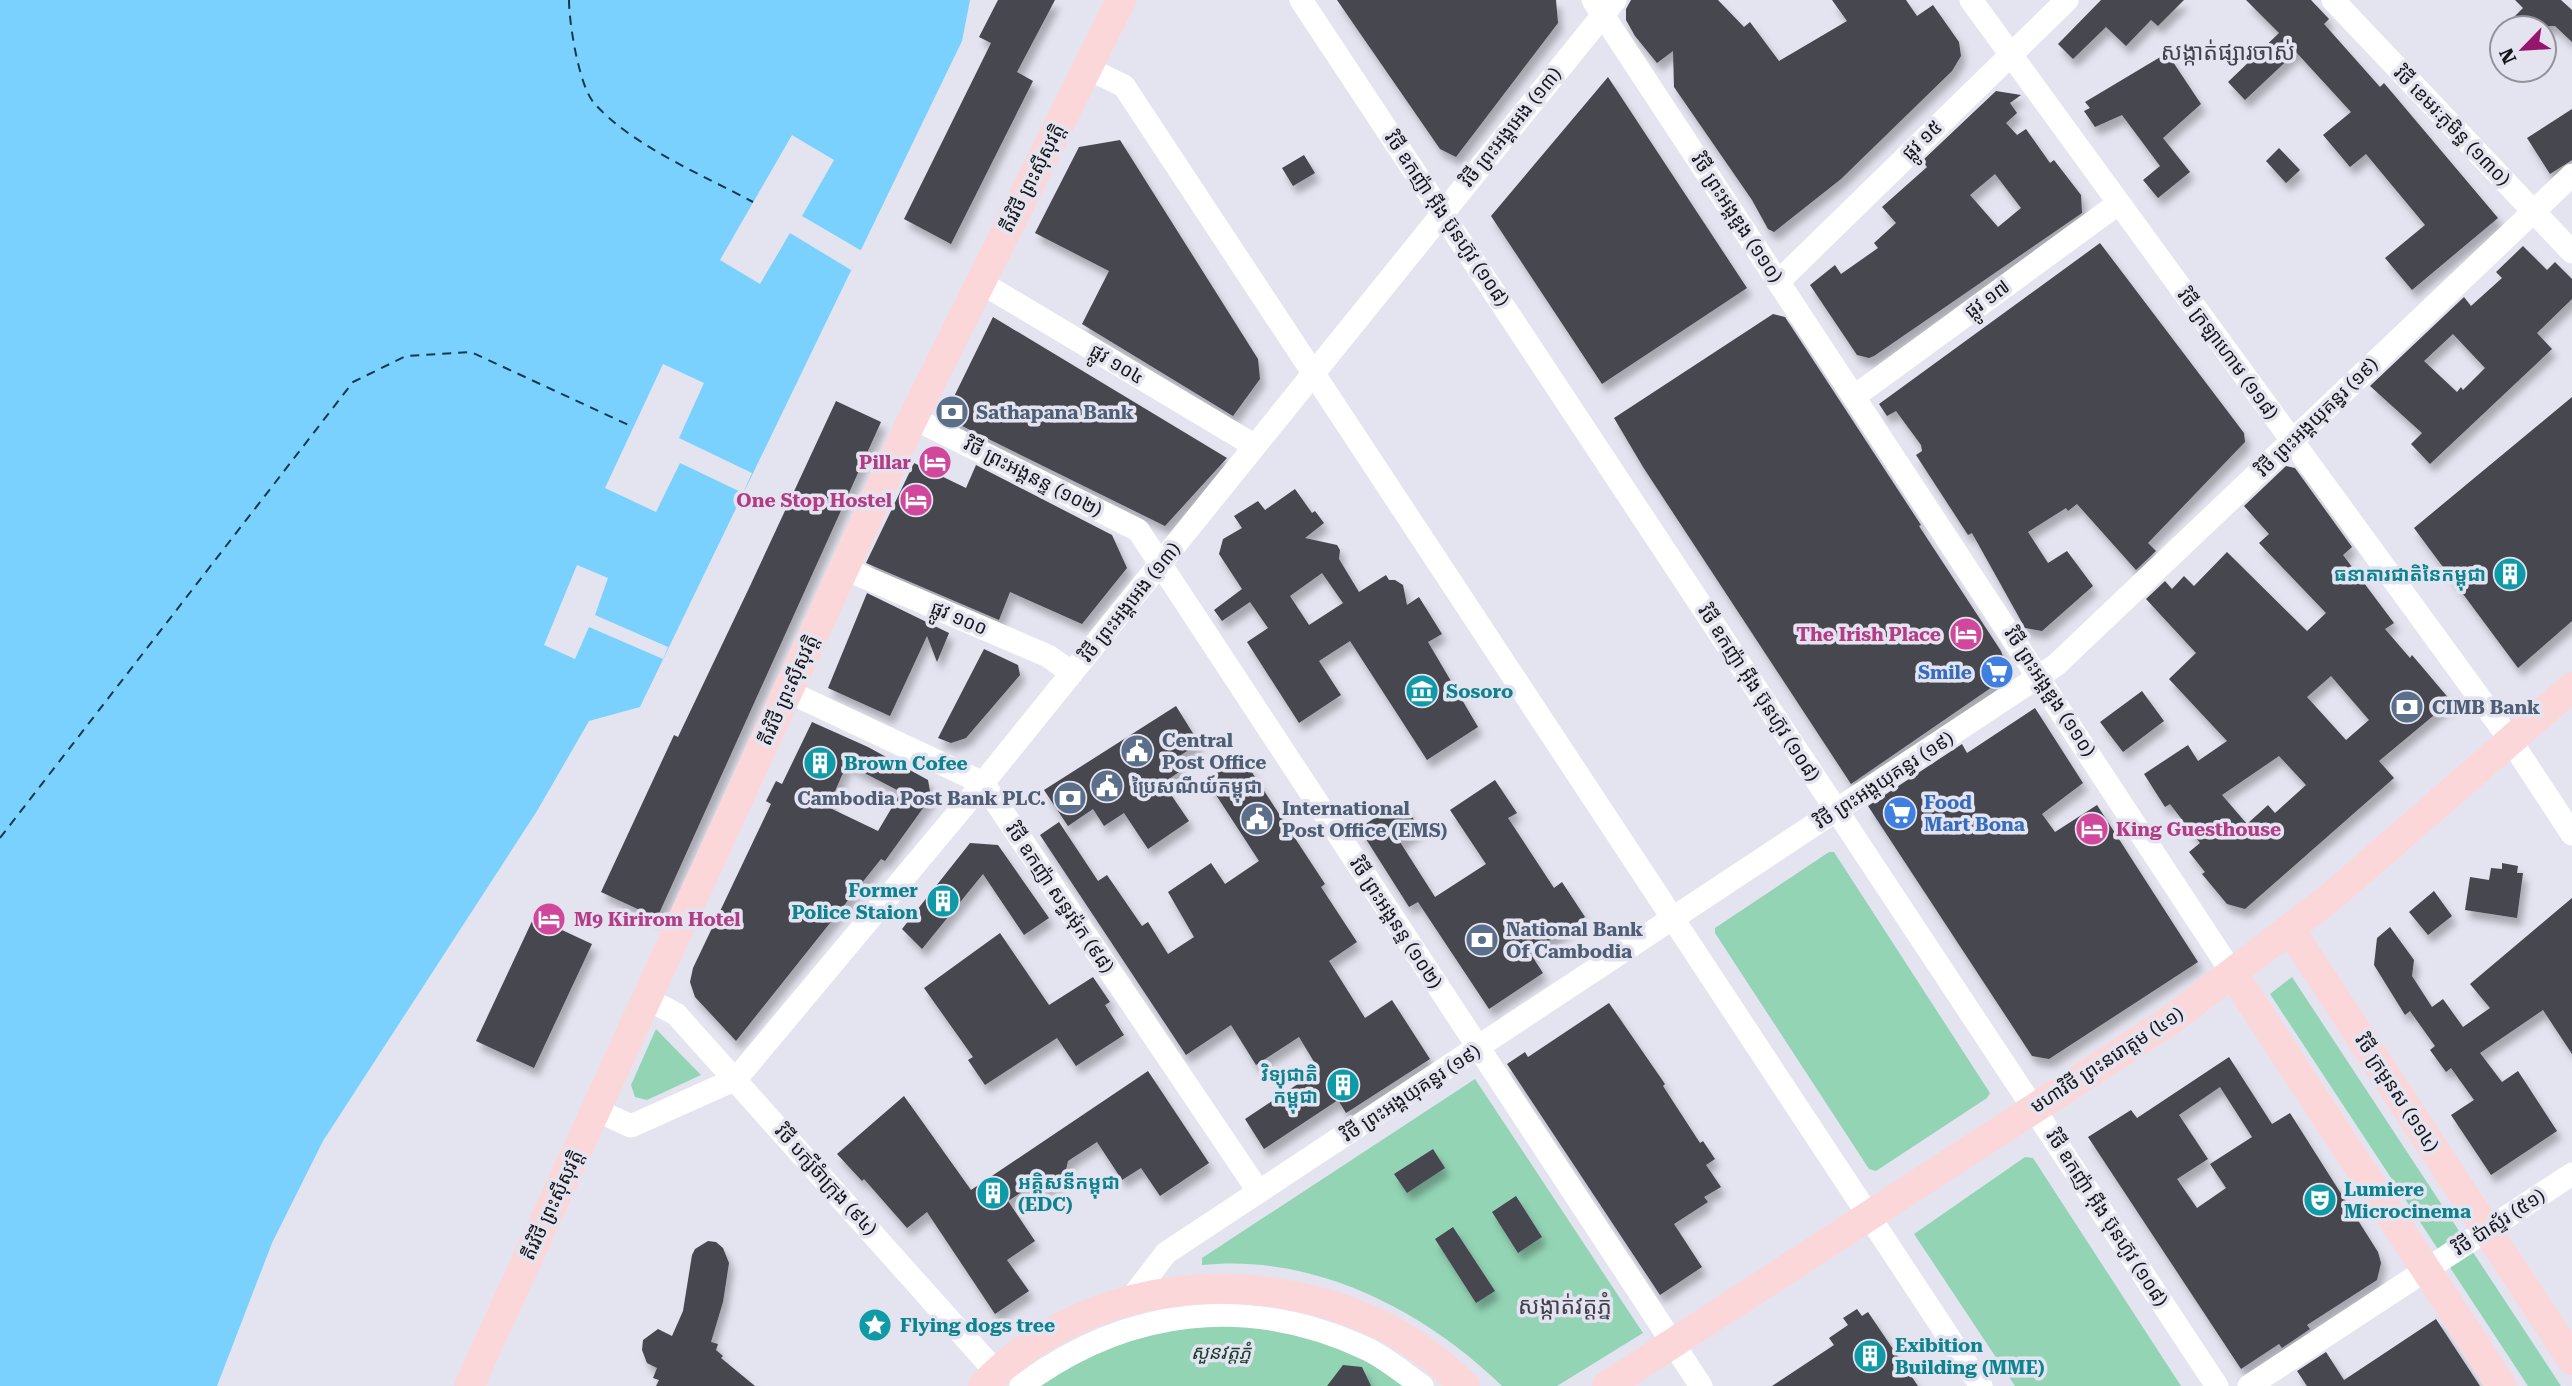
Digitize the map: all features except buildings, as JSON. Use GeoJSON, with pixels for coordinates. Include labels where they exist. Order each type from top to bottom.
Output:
{"type":"FeatureCollection","features":[{"type":"Feature","properties":{"kind":"main road","name":"តីរវិថី ព្រះស៊ីសុវត្តិ"},"geometry":{"type":"LineString","coordinates":[[469,1386],[913,418],[1121,0]]}},
{"type":"Feature","properties":{"kind":"main road","name":"មហាវិថី ព្រះនរោត្តម (៤១)"},"geometry":{"type":"LineString","coordinates":[[1608,1386],[2172,1019],[2291,931],[2572,687]]}},
{"type":"Feature","properties":{"kind":"main road","name":"វិថី ក្រមួនស (១១៤)"},"geometry":{"type":"LineString","coordinates":[[2291,931],[2572,1360]]}},
{"type":"Feature","properties":{"kind":"main road","name":"វិថី ព្រះអង្គឌួង (១១០)"},"geometry":{"type":"LineString","coordinates":[[2233,974],[2502,1386]]}},
{"type":"Feature","properties":{"kind":"main road"},"geometry":{"type":"LineString","coordinates":[[1000,1381],[1047,1335],[1083,1317],[1130,1300],[1180,1290],[1248,1288],[1316,1300],[1380,1324],[1438,1361],[1465,1386]]}},
{"type":"Feature","properties":{"kind":"street","name":"វិថី ឧកញ៉ា អ៊ីង ប៊ុនហ៊ូវ (១០៨)"},"geometry":{"type":"LineString","coordinates":[[1301,0],[2217,1386]]}},
{"type":"Feature","properties":{"kind":"street","name":"វិថី ក្រឡាហោម (១១៨)"},"geometry":{"type":"LineString","coordinates":[[1971,0],[2511,741],[2572,834]]}},
{"type":"Feature","properties":{"kind":"street","name":"ផ្លូវ ១៥"},"geometry":{"type":"LineString","coordinates":[[1779,281],[2067,0]]}},
{"type":"Feature","properties":{"kind":"street","name":"វិថី ខេមរៈភូមិន្ធ (១៣០)"},"geometry":{"type":"LineString","coordinates":[[2333,0],[2572,252]]}},
{"type":"Feature","properties":{"kind":"street","name":"វិថី ព្រះអង្គអេង (១៣)"},"geometry":{"type":"LineString","coordinates":[[596,1110],[631,1126],[736,1079],[983,783],[1160,564],[1443,213],[1603,5]]}},
{"type":"Feature","properties":{"kind":"street","name":"វិថី ព្រះអង្គឌួង (១១០)"},"geometry":{"type":"LineString","coordinates":[[1603,5],[1779,281],[2233,974]]}},
{"type":"Feature","properties":{"kind":"street"},"geometry":{"type":"LineString","coordinates":[[1087,68],[1124,86],[1980,1386]]}},
{"type":"Feature","properties":{"kind":"street","name":"វិថី ព្រះអង្គយុគន្ធរ (១៩)"},"geometry":{"type":"LineString","coordinates":[[1130,1300],[1166,1253],[2056,665],[2572,174]]}},
{"type":"Feature","properties":{"kind":"street","name":"ផ្លូវ ១៧"},"geometry":{"type":"LineString","coordinates":[[1855,396],[2119,203]]}},
{"type":"Feature","properties":{"kind":"street","name":"ផ្លូវ ១០៤"},"geometry":{"type":"LineString","coordinates":[[980,282],[1255,446]]}},
{"type":"Feature","properties":{"kind":"street","name":"វិថី ព្រះអង្គនន្ទ (១០២)"},"geometry":{"type":"LineString","coordinates":[[913,418],[1138,530],[1700,1386]]}},
{"type":"Feature","properties":{"kind":"street","name":"ផ្លូវ ១០០"},"geometry":{"type":"LineString","coordinates":[[843,568],[1048,656],[1072,673]]}},
{"type":"Feature","properties":{"kind":"street"},"geometry":{"type":"LineString","coordinates":[[787,691],[983,783]]}},
{"type":"Feature","properties":{"kind":"street","name":"វិថី ឧកញ៉ា សន្ធរម៉ុក (៩៨)"},"geometry":{"type":"LineString","coordinates":[[983,783],[1259,1192]]}},
{"type":"Feature","properties":{"kind":"street","name":"វិថី បក្សីចំាក្រុង (៩៤)"},"geometry":{"type":"LineString","coordinates":[[647,999],[676,1014],[1000,1381]]}},
{"type":"Feature","properties":{"kind":"street","name":"វិថី ប៉ាស្ទ័រ (៥១)"},"geometry":{"type":"LineString","coordinates":[[2249,1386],[2572,1174]]}},
{"type":"Feature","properties":{"kind":"street"},"geometry":{"type":"LineString","coordinates":[[1000,1381],[1051,1364],[1092,1341],[1135,1326],[1180,1317],[1225,1314],[1300,1324],[1370,1351],[1422,1386]]}},
{"type":"Feature","properties":{"kind":"green space"},"geometry":{"type":"Polygon","coordinates":[[[1829,852],[1834,852],[1990,1093],[1987,1098],[1876,1171],[1869,1169],[1715,933],[1715,928],[1829,852]]]}},
{"type":"Feature","properties":{"kind":"green space"},"geometry":{"type":"Polygon","coordinates":[[[2292,977],[2561,1386],[2528,1386],[2270,994],[2292,977]]]}},
{"type":"Feature","properties":{"kind":"green space"},"geometry":{"type":"Polygon","coordinates":[[[656,1029],[701,1075],[647,1100],[635,1097],[631,1085],[656,1029]]]}},
{"type":"Feature","properties":{"kind":"green space"},"geometry":{"type":"Polygon","coordinates":[[[1475,1079],[1643,1333],[1557,1386],[1502,1386],[1438,1333],[1402,1311],[1364,1293],[1325,1278],[1285,1268],[1244,1264],[1202,1265],[1202,1258],[1475,1079]]]}},
{"type":"Feature","properties":{"kind":"green space"},"geometry":{"type":"Polygon","coordinates":[[[2025,1157],[2033,1158],[2181,1386],[2015,1386],[1914,1234],[2025,1157]]]}},
{"type":"Feature","properties":{"kind":"green space","name":"សួនវត្ដភ្នំ"},"geometry":{"type":"Polygon","coordinates":[[[1180,1320],[1299,1327],[1416,1386],[1027,1386],[1052,1367],[1180,1320]]]}},
{"type":"Feature","properties":{"kind":"water"},"geometry":{"type":"Polygon","coordinates":[[[0,0],[970,0],[962,41],[640,707],[589,721],[537,811],[323,1141],[272,1243],[217,1386],[0,1386],[0,0]]]}},
{"type":"Feature","properties":{"kind":"pier"},"geometry":{"type":"Polygon","coordinates":[[[792,135],[834,160],[802,216],[862,251],[851,270],[790,233],[760,284],[720,260],[792,135]]]}},
{"type":"Feature","properties":{"kind":"pier"},"geometry":{"type":"Polygon","coordinates":[[[663,364],[704,383],[679,438],[752,473],[743,493],[680,463],[656,512],[605,488],[663,364]]]}},
{"type":"Feature","properties":{"kind":"pier"},"geometry":{"type":"Polygon","coordinates":[[[577,565],[608,578],[595,615],[668,647],[663,659],[589,627],[575,659],[544,645],[577,565]]]}},
{"type":"Feature","properties":{"kind":"ferry route"},"geometry":{"type":"LineString","coordinates":[[569,0],[579,69],[594,103],[628,133],[648,146],[753,202]]}},
{"type":"Feature","properties":{"kind":"ferry route"},"geometry":{"type":"LineString","coordinates":[[0,838],[353,382],[406,356],[471,352],[633,427]]}},
{"type":"Feature","properties":{"kind":"place","name":"Sathapana Bank"},"geometry":{"type":"Point","coordinates":[952,412]}},
{"type":"Feature","properties":{"kind":"place","name":"Pillar"},"geometry":{"type":"Point","coordinates":[935,462]}},
{"type":"Feature","properties":{"kind":"place","name":"One Stop Hostel"},"geometry":{"type":"Point","coordinates":[916,500]}},
{"type":"Feature","properties":{"kind":"place","name":"ធនាគារជាតិនៃកម្ពុជា"},"geometry":{"type":"Point","coordinates":[2510,574]}},
{"type":"Feature","properties":{"kind":"place","name":"The Irish Place"},"geometry":{"type":"Point","coordinates":[1966,634]}},
{"type":"Feature","properties":{"kind":"place","name":"Smile"},"geometry":{"type":"Point","coordinates":[1997,672]}},
{"type":"Feature","properties":{"kind":"place","name":"Sosoro"},"geometry":{"type":"Point","coordinates":[1422,691]}},
{"type":"Feature","properties":{"kind":"place","name":"CIMB Bank"},"geometry":{"type":"Point","coordinates":[2407,707]}},
{"type":"Feature","properties":{"kind":"place","name":"Central Post Office"},"geometry":{"type":"Point","coordinates":[1137,751]}},
{"type":"Feature","properties":{"kind":"place","name":"Brown Cofee"},"geometry":{"type":"Point","coordinates":[820,763]}},
{"type":"Feature","properties":{"kind":"place","name":"ប្រៃសណីយ៍កម្ពុជា"},"geometry":{"type":"Point","coordinates":[1107,786]}},
{"type":"Feature","properties":{"kind":"place","name":"Cambodia Post Bank PLC."},"geometry":{"type":"Point","coordinates":[1070,798]}},
{"type":"Feature","properties":{"kind":"place","name":"Food Mart Bona"},"geometry":{"type":"Point","coordinates":[1900,813]}},
{"type":"Feature","properties":{"kind":"place","name":"International Post Office (EMS)"},"geometry":{"type":"Point","coordinates":[1257,819]}},
{"type":"Feature","properties":{"kind":"place","name":"King Guesthouse"},"geometry":{"type":"Point","coordinates":[2092,829]}},
{"type":"Feature","properties":{"kind":"place","name":"Former Police Staion"},"geometry":{"type":"Point","coordinates":[943,901]}},
{"type":"Feature","properties":{"kind":"place","name":"M9 Kirirom Hotel"},"geometry":{"type":"Point","coordinates":[549,919]}},
{"type":"Feature","properties":{"kind":"place","name":"National Bank Of Cambodia"},"geometry":{"type":"Point","coordinates":[1482,940]}},
{"type":"Feature","properties":{"kind":"place","name":"វិទ្យុជាតិ កម្ពុជា"},"geometry":{"type":"Point","coordinates":[1343,1085]}},
{"type":"Feature","properties":{"kind":"place","name":"អគ្គិសនីកម្ពុជា (EDC)"},"geometry":{"type":"Point","coordinates":[993,1193]}},
{"type":"Feature","properties":{"kind":"place","name":"Lumiere Microcinema"},"geometry":{"type":"Point","coordinates":[2320,1200]}},
{"type":"Feature","properties":{"kind":"place","name":"Flying dogs tree"},"geometry":{"type":"Point","coordinates":[875,1325]}},
{"type":"Feature","properties":{"kind":"place","name":"Exibition Building (MME)"},"geometry":{"type":"Point","coordinates":[1870,1356]}},
{"type":"Feature","properties":{"kind":"district","name":"សង្កាត់ផ្សារចាស់"},"geometry":{"type":"Point","coordinates":[2228,52]}},
{"type":"Feature","properties":{"kind":"district","name":"សង្កាត់វត្តភ្នំ"},"geometry":{"type":"Point","coordinates":[1565,1306]}}]}
